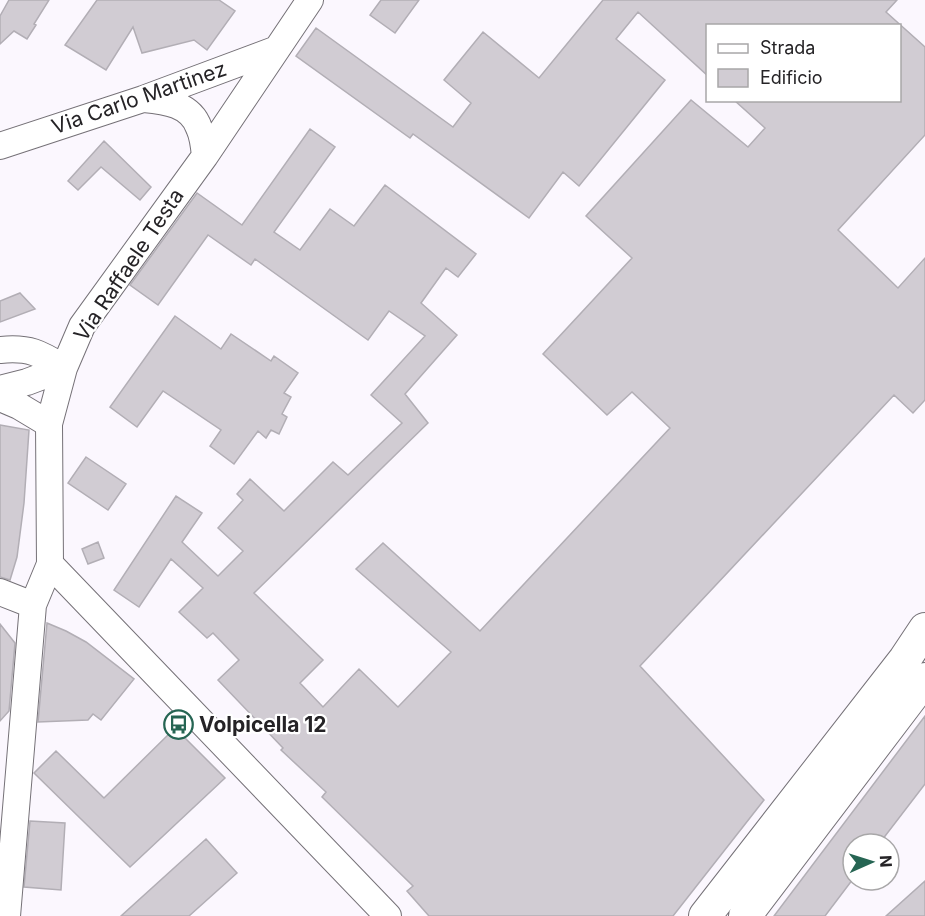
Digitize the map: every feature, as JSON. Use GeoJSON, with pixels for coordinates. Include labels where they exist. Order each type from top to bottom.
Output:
{"type":"FeatureCollection","features":[{"type":"Feature","properties":{"kind":"main road"},"geometry":{"type":"LineString","coordinates":[[705,916],[898,669],[925,629]]}},
{"type":"Feature","properties":{"kind":"main road"},"geometry":{"type":"LineString","coordinates":[[745,916],[925,679]]}},
{"type":"Feature","properties":{"kind":"street","name":"Via Raffaele Testa"},"geometry":{"type":"LineString","coordinates":[[50,564],[50,423],[64,368],[82,326],[205,156],[310,0]]}},
{"type":"Feature","properties":{"kind":"street","name":"Via Carlo Martinez"},"geometry":{"type":"LineString","coordinates":[[0,146],[143,99],[277,49]]}},
{"type":"Feature","properties":{"kind":"street"},"geometry":{"type":"LineString","coordinates":[[143,99],[165,101],[182,108],[194,117],[199,127],[205,156]]}},
{"type":"Feature","properties":{"kind":"street"},"geometry":{"type":"LineString","coordinates":[[0,350],[24,349],[42,354],[64,368]]}},
{"type":"Feature","properties":{"kind":"street"},"geometry":{"type":"LineString","coordinates":[[0,389],[64,368]]}},
{"type":"Feature","properties":{"kind":"street"},"geometry":{"type":"LineString","coordinates":[[0,398],[50,423]]}},
{"type":"Feature","properties":{"kind":"street"},"geometry":{"type":"LineString","coordinates":[[7,916],[33,605],[50,564],[388,916]]}},
{"type":"Feature","properties":{"kind":"street"},"geometry":{"type":"LineString","coordinates":[[0,592],[33,605]]}},
{"type":"Feature","properties":{"kind":"building"},"geometry":{"type":"Polygon","coordinates":[[[9,0],[49,0],[27,39],[14,31],[0,44],[0,16],[9,0]]]}},
{"type":"Feature","properties":{"kind":"building"},"geometry":{"type":"Polygon","coordinates":[[[97,0],[219,0],[235,11],[207,50],[194,40],[142,53],[133,27],[106,70],[65,45],[97,0]]]}},
{"type":"Feature","properties":{"kind":"building"},"geometry":{"type":"Polygon","coordinates":[[[381,0],[419,0],[395,33],[370,15],[381,0]]]}},
{"type":"Feature","properties":{"kind":"building"},"geometry":{"type":"Polygon","coordinates":[[[603,0],[897,0],[886,12],[899,24],[706,24],[706,74],[638,12],[616,39],[665,80],[579,186],[563,172],[529,218],[413,134],[410,138],[296,56],[316,28],[453,127],[471,103],[444,80],[483,32],[539,78],[603,0]]]}},
{"type":"Feature","properties":{"kind":"building"},"geometry":{"type":"Polygon","coordinates":[[[901,25],[925,47],[925,135],[838,230],[898,288],[925,258],[925,400],[913,413],[894,395],[640,666],[764,800],[673,916],[429,916],[407,891],[413,886],[322,797],[326,792],[281,750],[283,748],[218,680],[239,660],[213,633],[207,638],[179,612],[203,588],[171,559],[139,607],[114,590],[176,496],[202,513],[182,542],[218,576],[243,551],[218,528],[243,500],[237,494],[250,479],[284,511],[333,462],[348,475],[402,423],[371,395],[425,336],[389,311],[368,340],[255,259],[251,265],[208,235],[158,305],[130,285],[197,193],[242,225],[310,129],[335,147],[274,232],[300,250],[330,209],[354,226],[385,185],[476,254],[458,277],[446,268],[421,303],[457,335],[405,394],[428,423],[254,593],[323,660],[300,683],[323,707],[359,669],[398,707],[451,652],[356,569],[383,543],[480,631],[670,428],[632,392],[607,415],[543,354],[632,258],[586,216],[691,100],[748,147],[765,128],[736,102],[901,102],[901,25]]]}},
{"type":"Feature","properties":{"kind":"building"},"geometry":{"type":"Polygon","coordinates":[[[104,141],[151,187],[140,200],[101,167],[78,190],[68,181],[104,141]]]}},
{"type":"Feature","properties":{"kind":"building"},"geometry":{"type":"Polygon","coordinates":[[[20,293],[35,309],[0,322],[0,301],[20,293]]]}},
{"type":"Feature","properties":{"kind":"building"},"geometry":{"type":"Polygon","coordinates":[[[175,316],[221,349],[231,334],[271,361],[274,356],[298,373],[284,393],[291,397],[282,414],[287,417],[279,434],[271,430],[266,438],[258,431],[234,464],[210,446],[221,430],[163,391],[137,427],[110,407],[175,316]]]}},
{"type":"Feature","properties":{"kind":"building"},"geometry":{"type":"Polygon","coordinates":[[[0,425],[29,430],[24,503],[17,557],[10,580],[0,577],[0,425]]]}},
{"type":"Feature","properties":{"kind":"building"},"geometry":{"type":"Polygon","coordinates":[[[86,457],[126,484],[108,510],[68,483],[86,457]]]}},
{"type":"Feature","properties":{"kind":"building"},"geometry":{"type":"Polygon","coordinates":[[[98,542],[104,558],[88,564],[82,549],[98,542]]]}},
{"type":"Feature","properties":{"kind":"building"},"geometry":{"type":"Polygon","coordinates":[[[47,623],[86,642],[134,679],[101,720],[93,714],[88,720],[38,722],[47,623]]]}},
{"type":"Feature","properties":{"kind":"building"},"geometry":{"type":"Polygon","coordinates":[[[0,624],[15,643],[9,711],[0,721],[0,624]]]}},
{"type":"Feature","properties":{"kind":"building"},"geometry":{"type":"Polygon","coordinates":[[[925,716],[925,784],[888,832],[841,832],[841,892],[843,892],[825,916],[774,916],[925,716]]]}},
{"type":"Feature","properties":{"kind":"building"},"geometry":{"type":"Polygon","coordinates":[[[175,728],[225,778],[130,867],[34,773],[56,751],[104,798],[175,728]]]}},
{"type":"Feature","properties":{"kind":"building"},"geometry":{"type":"Polygon","coordinates":[[[30,821],[65,823],[61,890],[24,887],[30,821]]]}},
{"type":"Feature","properties":{"kind":"building"},"geometry":{"type":"Polygon","coordinates":[[[206,839],[237,873],[189,916],[121,916],[206,839]]]}},
{"type":"Feature","properties":{"kind":"building"},"geometry":{"type":"Polygon","coordinates":[[[925,881],[925,916],[886,916],[925,881]]]}},
{"type":"Feature","properties":{"kind":"place","name":"Volpicella 12"},"geometry":{"type":"Point","coordinates":[178,725]}}]}
